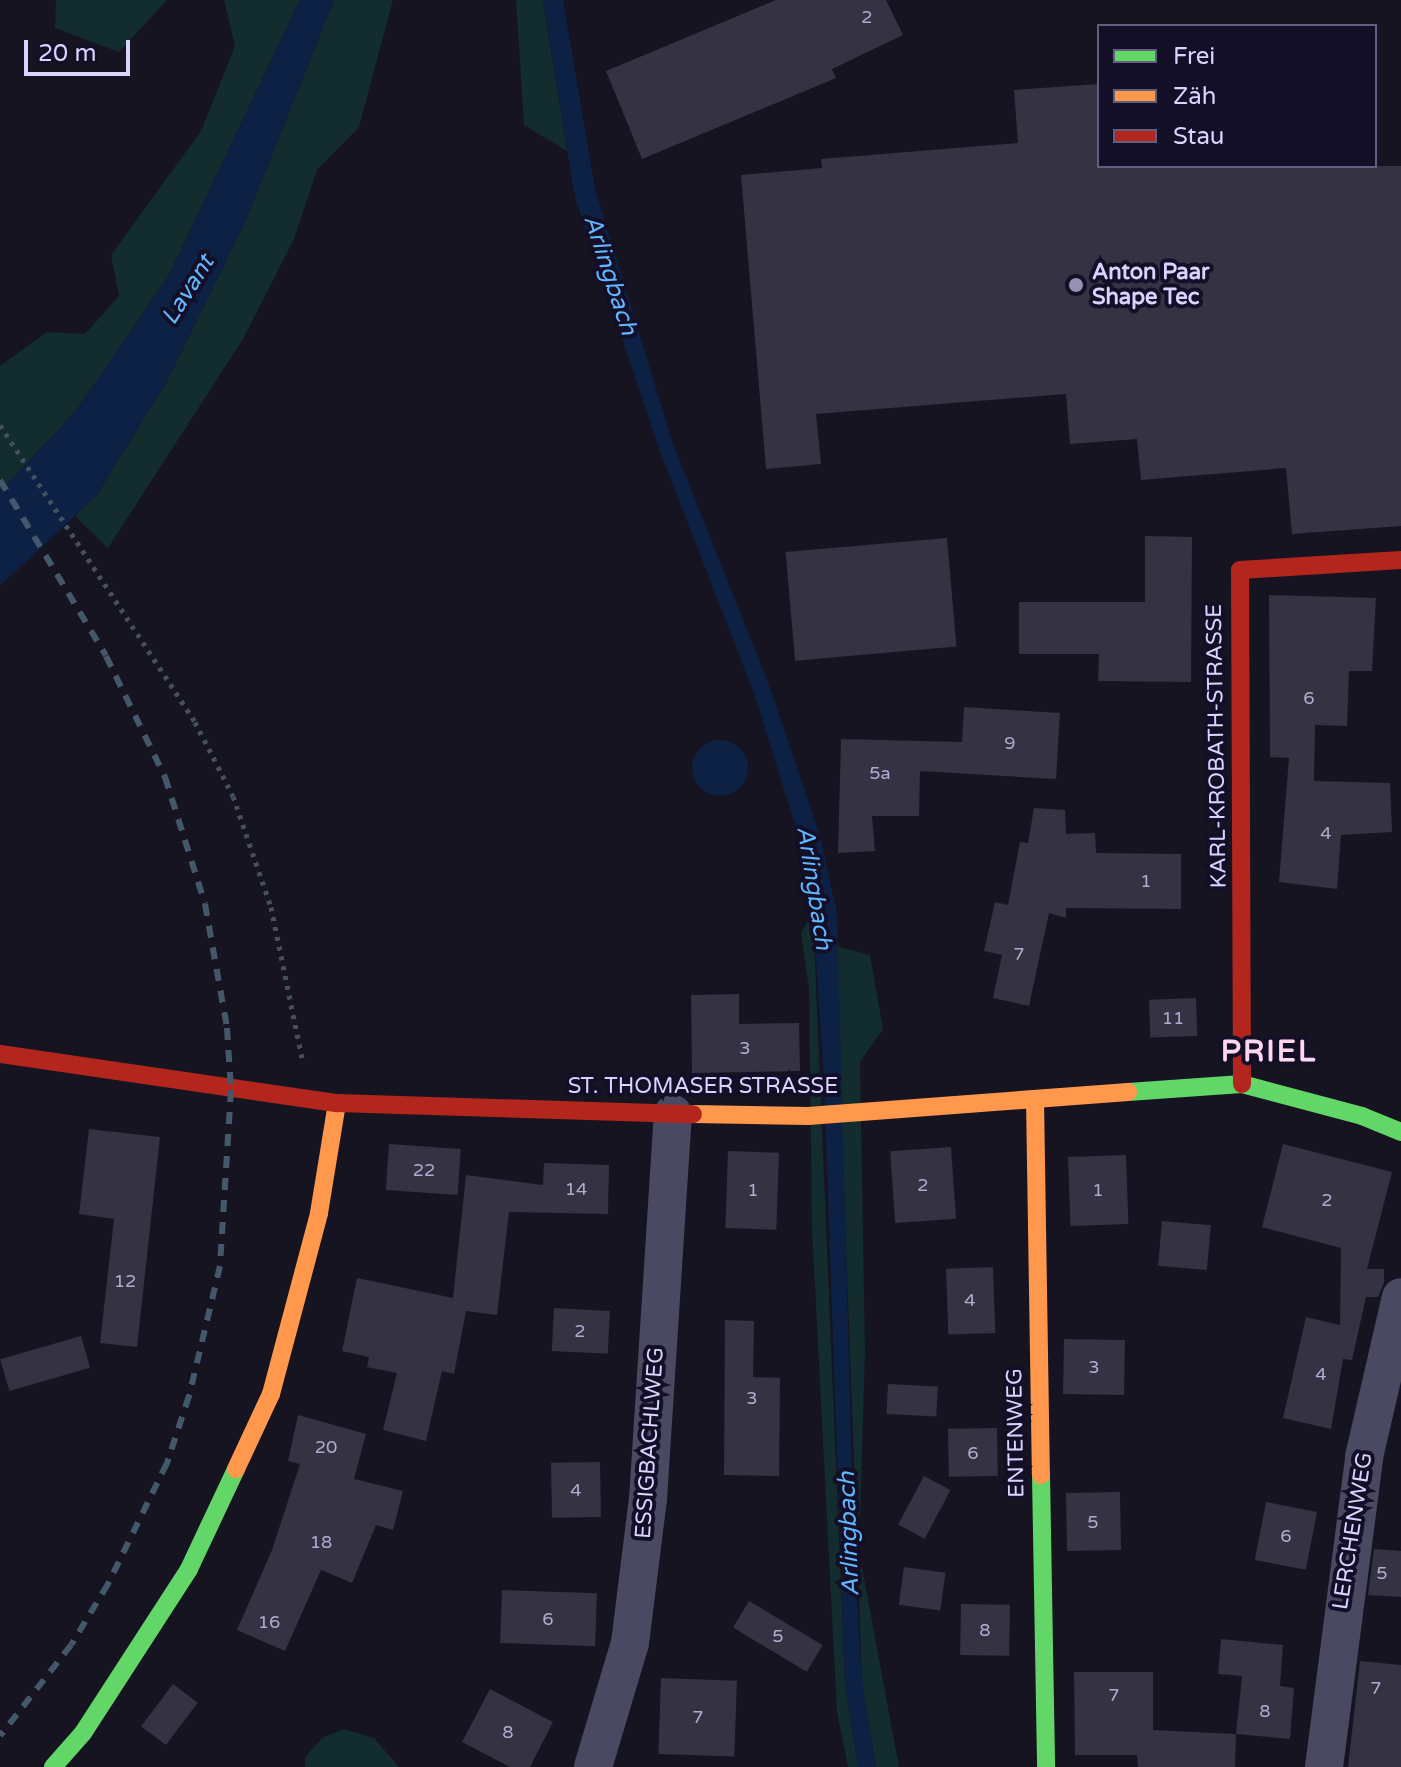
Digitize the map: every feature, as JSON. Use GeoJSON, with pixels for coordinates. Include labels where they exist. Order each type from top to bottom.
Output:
{"type":"FeatureCollection","features":[{"type":"Feature","properties":{"kind":"street","name":"KARL-KROBATH-STRASSE"},"geometry":{"type":"LineString","coordinates":[[1242,1084],[1240,570],[1401,560]]}},
{"type":"Feature","properties":{"kind":"street","name":"ST. THOMASER STRASSE"},"geometry":{"type":"LineString","coordinates":[[0,1054],[337,1103],[673,1114],[808,1116],[1242,1084],[1362,1116],[1401,1132]]}},
{"type":"Feature","properties":{"kind":"street","name":"ENTENWEG"},"geometry":{"type":"LineString","coordinates":[[1035,1099],[1046,1767]]}},
{"type":"Feature","properties":{"kind":"street"},"geometry":{"type":"LineString","coordinates":[[53,1767],[83,1733],[189,1569],[271,1394],[319,1213],[337,1103]]}},
{"type":"Feature","properties":{"kind":"street","name":"ESSIGBACHLWEG"},"geometry":{"type":"LineString","coordinates":[[593,1767],[630,1643],[648,1499],[673,1114]]}},
{"type":"Feature","properties":{"kind":"street","name":"LERCHENWEG"},"geometry":{"type":"LineString","coordinates":[[1324,1767],[1361,1471],[1401,1297]]}},
{"type":"Feature","properties":{"kind":"path"},"geometry":{"type":"LineString","coordinates":[[0,425],[90,570],[195,722],[233,796],[271,907],[306,1074]]}},
{"type":"Feature","properties":{"kind":"green space"},"geometry":{"type":"Polygon","coordinates":[[[56,0],[167,0],[119,52],[55,28],[56,0]]]}},
{"type":"Feature","properties":{"kind":"green space"},"geometry":{"type":"Polygon","coordinates":[[[224,0],[300,0],[168,277],[75,412],[0,492],[0,366],[47,332],[85,334],[119,296],[111,255],[201,131],[235,46],[224,0]]]}},
{"type":"Feature","properties":{"kind":"green space"},"geometry":{"type":"Polygon","coordinates":[[[334,0],[393,0],[359,127],[317,170],[294,239],[243,339],[108,548],[75,516],[96,496],[167,381],[245,222],[334,0]]]}},
{"type":"Feature","properties":{"kind":"green space"},"geometry":{"type":"Polygon","coordinates":[[[516,0],[543,0],[567,151],[524,125],[516,0]]]}},
{"type":"Feature","properties":{"kind":"green space"},"geometry":{"type":"Polygon","coordinates":[[[813,911],[845,1683],[858,1767],[848,1767],[837,1712],[812,1228],[809,989],[801,933],[813,911]]]}},
{"type":"Feature","properties":{"kind":"green space"},"geometry":{"type":"Polygon","coordinates":[[[835,946],[870,955],[883,1029],[860,1062],[865,1351],[859,1551],[899,1767],[876,1767],[862,1680],[835,946]]]}},
{"type":"Feature","properties":{"kind":"green space"},"geometry":{"type":"Polygon","coordinates":[[[344,1729],[374,1738],[399,1767],[305,1767],[305,1757],[322,1738],[344,1729]]]}},
{"type":"Feature","properties":{"kind":"water","name":"Lavant"},"geometry":{"type":"Polygon","coordinates":[[[300,0],[334,0],[245,222],[167,381],[96,496],[0,586],[0,492],[75,412],[168,277],[300,0]]]}},
{"type":"Feature","properties":{"kind":"water","name":"Arlingbach"},"geometry":{"type":"Polygon","coordinates":[[[543,0],[563,0],[595,189],[673,444],[770,688],[821,839],[837,914],[854,1547],[862,1680],[876,1767],[858,1767],[845,1683],[824,1083],[813,911],[802,847],[754,693],[659,449],[575,198],[543,0]]]}},
{"type":"Feature","properties":{"kind":"water"},"geometry":{"type":"Polygon","coordinates":[[[720,740],[740,748],[748,768],[740,788],[720,796],[700,788],[692,768],[700,748],[720,740]]]}},
{"type":"Feature","properties":{"kind":"building"},"geometry":{"type":"Polygon","coordinates":[[[776,0],[886,0],[903,35],[832,69],[836,78],[642,159],[606,71],[776,0]]]}},
{"type":"Feature","properties":{"kind":"building","name":"Anton Paar Shape Tec"},"geometry":{"type":"Polygon","coordinates":[[[1097,84],[1097,168],[1401,166],[1401,526],[1292,534],[1286,468],[1141,480],[1137,439],[1070,444],[1066,394],[816,414],[821,464],[766,469],[741,175],[822,168],[821,159],[1018,143],[1014,90],[1097,84]]]}},
{"type":"Feature","properties":{"kind":"building"},"geometry":{"type":"Polygon","coordinates":[[[1145,536],[1192,537],[1191,682],[1098,681],[1099,654],[1019,654],[1019,602],[1145,602],[1145,536]]]}},
{"type":"Feature","properties":{"kind":"building"},"geometry":{"type":"Polygon","coordinates":[[[947,538],[956,647],[795,661],[786,552],[947,538]]]}},
{"type":"Feature","properties":{"kind":"building"},"geometry":{"type":"Polygon","coordinates":[[[1269,595],[1376,598],[1372,671],[1349,671],[1347,726],[1315,725],[1314,781],[1390,783],[1392,832],[1341,835],[1337,889],[1279,882],[1289,758],[1270,757],[1269,595]]]}},
{"type":"Feature","properties":{"kind":"building"},"geometry":{"type":"Polygon","coordinates":[[[964,707],[1060,713],[1056,779],[920,771],[919,816],[872,816],[875,851],[838,853],[841,739],[962,742],[964,707]]]}},
{"type":"Feature","properties":{"kind":"building"},"geometry":{"type":"Polygon","coordinates":[[[1034,808],[1065,810],[1066,834],[1095,833],[1096,853],[1181,854],[1181,909],[1066,908],[1066,918],[1049,913],[1029,1006],[993,998],[1002,955],[984,951],[995,902],[1008,905],[1020,842],[1028,843],[1034,808]]]}},
{"type":"Feature","properties":{"kind":"building"},"geometry":{"type":"Polygon","coordinates":[[[739,994],[739,1024],[799,1023],[800,1071],[692,1073],[691,995],[739,994]]]}},
{"type":"Feature","properties":{"kind":"building"},"geometry":{"type":"Polygon","coordinates":[[[1196,998],[1197,1036],[1150,1038],[1149,1000],[1196,998]]]}},
{"type":"Feature","properties":{"kind":"building"},"geometry":{"type":"Polygon","coordinates":[[[89,1129],[160,1137],[137,1347],[100,1343],[114,1219],[79,1214],[89,1129]]]}},
{"type":"Feature","properties":{"kind":"building"},"geometry":{"type":"Polygon","coordinates":[[[389,1144],[461,1149],[458,1195],[386,1190],[389,1144]]]}},
{"type":"Feature","properties":{"kind":"building"},"geometry":{"type":"Polygon","coordinates":[[[1283,1144],[1392,1172],[1367,1269],[1384,1269],[1384,1283],[1378,1297],[1366,1297],[1352,1360],[1343,1359],[1331,1429],[1283,1418],[1306,1317],[1340,1325],[1341,1248],[1262,1227],[1283,1144]]]}},
{"type":"Feature","properties":{"kind":"building"},"geometry":{"type":"Polygon","coordinates":[[[951,1147],[956,1219],[895,1223],[890,1151],[951,1147]]]}},
{"type":"Feature","properties":{"kind":"building"},"geometry":{"type":"Polygon","coordinates":[[[728,1151],[779,1153],[776,1230],[725,1228],[728,1151]]]}},
{"type":"Feature","properties":{"kind":"building"},"geometry":{"type":"Polygon","coordinates":[[[1126,1155],[1128,1224],[1070,1226],[1068,1157],[1126,1155]]]}},
{"type":"Feature","properties":{"kind":"building"},"geometry":{"type":"Polygon","coordinates":[[[544,1163],[609,1165],[608,1214],[509,1212],[497,1315],[466,1311],[454,1374],[442,1371],[426,1441],[383,1430],[397,1373],[367,1367],[369,1357],[342,1351],[357,1278],[453,1298],[466,1175],[543,1185],[544,1163]]]}},
{"type":"Feature","properties":{"kind":"building"},"geometry":{"type":"Polygon","coordinates":[[[1162,1221],[1211,1225],[1207,1270],[1158,1266],[1162,1221]]]}},
{"type":"Feature","properties":{"kind":"building"},"geometry":{"type":"Polygon","coordinates":[[[993,1267],[995,1333],[948,1335],[946,1269],[993,1267]]]}},
{"type":"Feature","properties":{"kind":"building"},"geometry":{"type":"Polygon","coordinates":[[[554,1308],[610,1311],[608,1354],[552,1351],[554,1308]]]}},
{"type":"Feature","properties":{"kind":"building"},"geometry":{"type":"Polygon","coordinates":[[[725,1320],[754,1321],[753,1377],[780,1378],[779,1476],[724,1475],[725,1320]]]}},
{"type":"Feature","properties":{"kind":"building"},"geometry":{"type":"Polygon","coordinates":[[[81,1336],[90,1368],[9,1391],[0,1359],[81,1336]]]}},
{"type":"Feature","properties":{"kind":"building"},"geometry":{"type":"Polygon","coordinates":[[[1064,1339],[1125,1340],[1124,1395],[1063,1394],[1064,1339]]]}},
{"type":"Feature","properties":{"kind":"building"},"geometry":{"type":"Polygon","coordinates":[[[888,1384],[938,1387],[936,1417],[886,1414],[888,1384]]]}},
{"type":"Feature","properties":{"kind":"building"},"geometry":{"type":"Polygon","coordinates":[[[298,1415],[366,1434],[354,1479],[403,1491],[393,1530],[376,1525],[352,1583],[321,1570],[285,1651],[237,1630],[272,1550],[300,1464],[288,1461],[298,1415]]]}},
{"type":"Feature","properties":{"kind":"building"},"geometry":{"type":"Polygon","coordinates":[[[997,1428],[998,1476],[949,1477],[948,1429],[997,1428]]]}},
{"type":"Feature","properties":{"kind":"building"},"geometry":{"type":"Polygon","coordinates":[[[600,1462],[601,1517],[552,1518],[551,1463],[600,1462]]]}},
{"type":"Feature","properties":{"kind":"building"},"geometry":{"type":"Polygon","coordinates":[[[924,1476],[950,1490],[925,1539],[898,1525],[924,1476]]]}},
{"type":"Feature","properties":{"kind":"building"},"geometry":{"type":"Polygon","coordinates":[[[1120,1492],[1121,1550],[1067,1551],[1066,1493],[1120,1492]]]}},
{"type":"Feature","properties":{"kind":"building"},"geometry":{"type":"Polygon","coordinates":[[[1266,1502],[1317,1512],[1306,1570],[1255,1560],[1266,1502]]]}},
{"type":"Feature","properties":{"kind":"building"},"geometry":{"type":"Polygon","coordinates":[[[1374,1549],[1401,1551],[1401,1597],[1368,1595],[1374,1549]]]}},
{"type":"Feature","properties":{"kind":"building"},"geometry":{"type":"Polygon","coordinates":[[[904,1567],[946,1573],[940,1610],[899,1605],[904,1567]]]}},
{"type":"Feature","properties":{"kind":"building"},"geometry":{"type":"Polygon","coordinates":[[[502,1590],[597,1593],[595,1646],[500,1643],[502,1590]]]}},
{"type":"Feature","properties":{"kind":"building"},"geometry":{"type":"Polygon","coordinates":[[[749,1601],[823,1645],[807,1672],[733,1628],[749,1601]]]}},
{"type":"Feature","properties":{"kind":"building"},"geometry":{"type":"Polygon","coordinates":[[[961,1604],[1010,1605],[1009,1656],[960,1655],[961,1604]]]}},
{"type":"Feature","properties":{"kind":"building"},"geometry":{"type":"Polygon","coordinates":[[[1221,1639],[1283,1645],[1280,1686],[1294,1688],[1290,1739],[1236,1734],[1242,1676],[1218,1674],[1221,1639]]]}},
{"type":"Feature","properties":{"kind":"building"},"geometry":{"type":"Polygon","coordinates":[[[1360,1661],[1401,1665],[1401,1767],[1348,1767],[1360,1661]]]}},
{"type":"Feature","properties":{"kind":"building"},"geometry":{"type":"Polygon","coordinates":[[[1074,1672],[1153,1672],[1153,1730],[1236,1734],[1235,1767],[1138,1767],[1137,1755],[1075,1755],[1074,1672]]]}},
{"type":"Feature","properties":{"kind":"building"},"geometry":{"type":"Polygon","coordinates":[[[661,1678],[737,1681],[734,1757],[658,1754],[661,1678]]]}},
{"type":"Feature","properties":{"kind":"building"},"geometry":{"type":"Polygon","coordinates":[[[173,1684],[198,1703],[166,1745],[141,1726],[173,1684]]]}},
{"type":"Feature","properties":{"kind":"building"},"geometry":{"type":"Polygon","coordinates":[[[490,1689],[553,1722],[530,1767],[510,1767],[462,1742],[490,1689]]]}},
{"type":"Feature","properties":{"kind":"railway"},"geometry":{"type":"LineString","coordinates":[[0,480],[106,656],[165,777],[205,904],[227,1028],[231,1090],[220,1266],[189,1396],[167,1463],[108,1584],[71,1645],[0,1736]]}},
{"type":"Feature","properties":{"kind":"traffic: fast"},"geometry":{"type":"LineString","coordinates":[[1128,1092],[1242,1084],[1362,1116],[1401,1132]]}},
{"type":"Feature","properties":{"kind":"traffic: fast"},"geometry":{"type":"LineString","coordinates":[[53,1767],[83,1733],[189,1569],[236,1469]]}},
{"type":"Feature","properties":{"kind":"traffic: fast"},"geometry":{"type":"LineString","coordinates":[[1041,1475],[1046,1767]]}},
{"type":"Feature","properties":{"kind":"traffic: slow"},"geometry":{"type":"LineString","coordinates":[[693,1114],[808,1116],[1128,1092]]}},
{"type":"Feature","properties":{"kind":"traffic: slow"},"geometry":{"type":"LineString","coordinates":[[1035,1099],[1041,1475]]}},
{"type":"Feature","properties":{"kind":"traffic: slow"},"geometry":{"type":"LineString","coordinates":[[236,1469],[271,1394],[319,1213],[337,1103]]}},
{"type":"Feature","properties":{"kind":"traffic: jam"},"geometry":{"type":"LineString","coordinates":[[1242,1084],[1240,570],[1401,560]]}},
{"type":"Feature","properties":{"kind":"traffic: jam"},"geometry":{"type":"LineString","coordinates":[[0,1054],[337,1103],[693,1114]]}},
{"type":"Feature","properties":{"kind":"place","name":"Anton Paar Shape Tec"},"geometry":{"type":"Point","coordinates":[1076,285]}},
{"type":"Feature","properties":{"kind":"district","name":"PRIEL"},"geometry":{"type":"Point","coordinates":[1269,1052]}}]}
